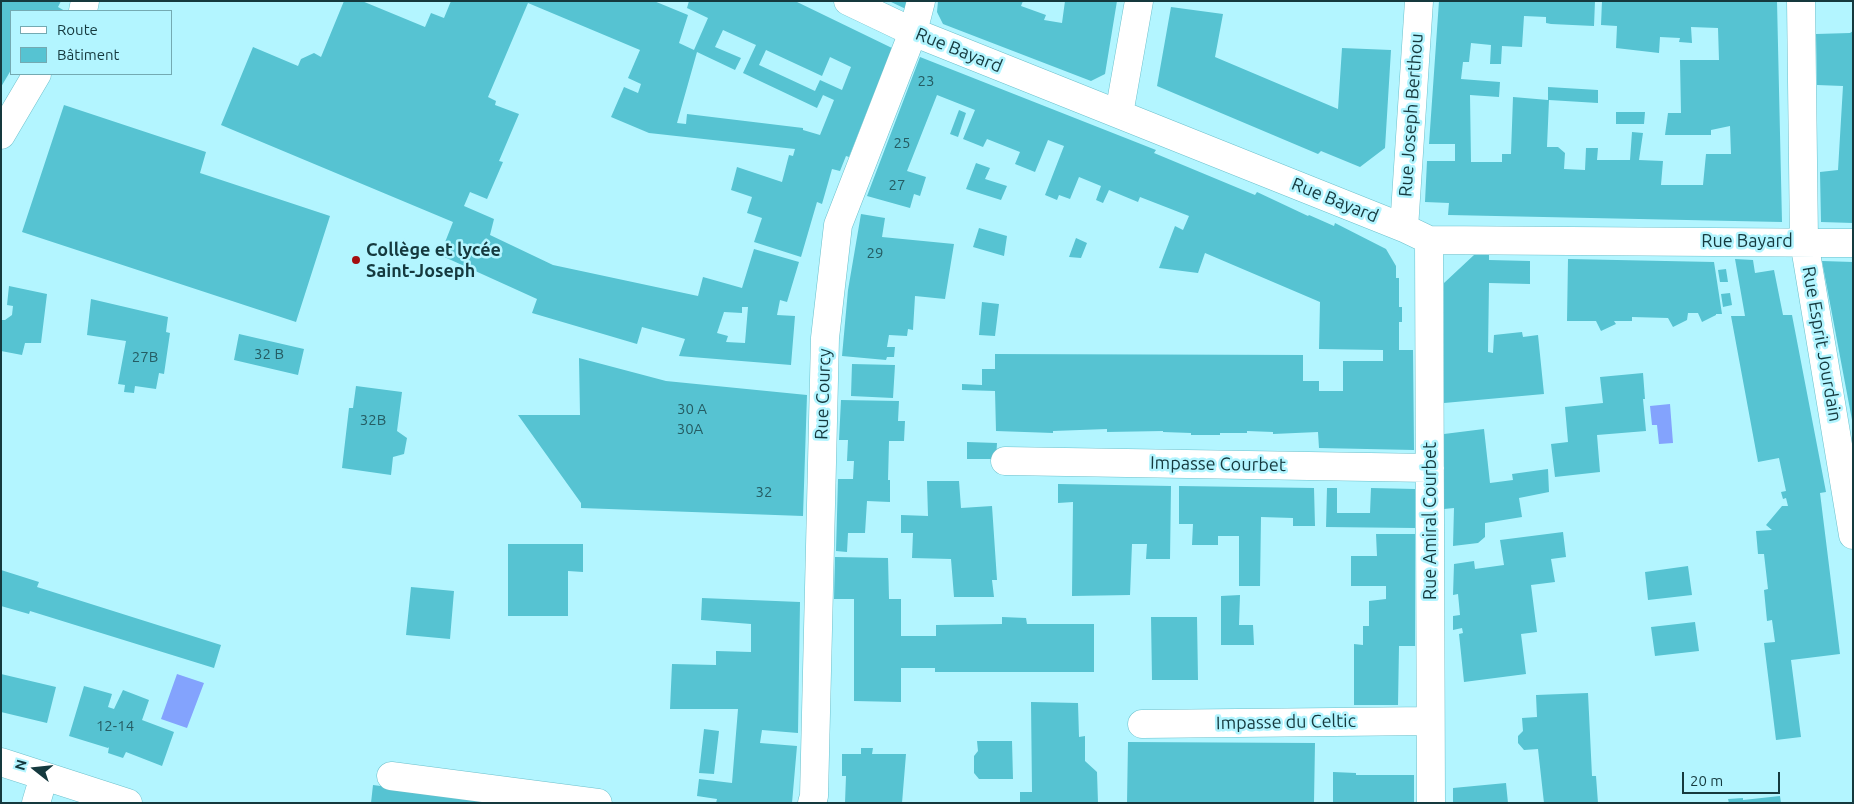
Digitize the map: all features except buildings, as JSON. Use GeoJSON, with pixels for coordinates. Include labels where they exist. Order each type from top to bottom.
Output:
{"type":"FeatureCollection","features":[{"type":"Feature","properties":{"kind":"street","name":"Rue Bayard"},"geometry":{"type":"LineString","coordinates":[[848,1],[913,32],[1404,228],[1429,240],[1804,241],[1853,243]]}},
{"type":"Feature","properties":{"kind":"street","name":"Rue Courcy"},"geometry":{"type":"LineString","coordinates":[[812,803],[814,796],[824,338],[838,225],[913,32],[921,1]]}},
{"type":"Feature","properties":{"kind":"street"},"geometry":{"type":"LineString","coordinates":[[1119,114],[1139,1]]}},
{"type":"Feature","properties":{"kind":"street","name":"Rue Joseph Berthou"},"geometry":{"type":"LineString","coordinates":[[1404,228],[1419,1]]}},
{"type":"Feature","properties":{"kind":"street","name":"Rue Esprit Jourdain"},"geometry":{"type":"LineString","coordinates":[[1801,1],[1804,241],[1849,480],[1853,535]]}},
{"type":"Feature","properties":{"kind":"street"},"geometry":{"type":"LineString","coordinates":[[1,135],[36,75]]}},
{"type":"Feature","properties":{"kind":"street","name":"Rue Amiral Courbet"},"geometry":{"type":"LineString","coordinates":[[1429,240],[1431,803]]}},
{"type":"Feature","properties":{"kind":"street","name":"Impasse Courbet"},"geometry":{"type":"LineString","coordinates":[[1005,461],[1430,468]]}},
{"type":"Feature","properties":{"kind":"street","name":"Impasse du Celtic"},"geometry":{"type":"LineString","coordinates":[[1142,724],[1430,720]]}},
{"type":"Feature","properties":{"kind":"street"},"geometry":{"type":"LineString","coordinates":[[1,762],[128,803]]}},
{"type":"Feature","properties":{"kind":"street"},"geometry":{"type":"LineString","coordinates":[[36,803],[44,776]]}},
{"type":"Feature","properties":{"kind":"street"},"geometry":{"type":"LineString","coordinates":[[392,776],[598,803]]}},
{"type":"Feature","properties":{"kind":"water"},"geometry":{"type":"Polygon","coordinates":[[[1670,404],[1673,443],[1659,444],[1657,425],[1652,425],[1650,406],[1670,404]]]}},
{"type":"Feature","properties":{"kind":"water"},"geometry":{"type":"Polygon","coordinates":[[[177,674],[204,683],[187,728],[161,719],[177,674]]]}},
{"type":"Feature","properties":{"kind":"place","name":"Collège et lycée Saint-Joseph"},"geometry":{"type":"Point","coordinates":[356,260]}}]}
